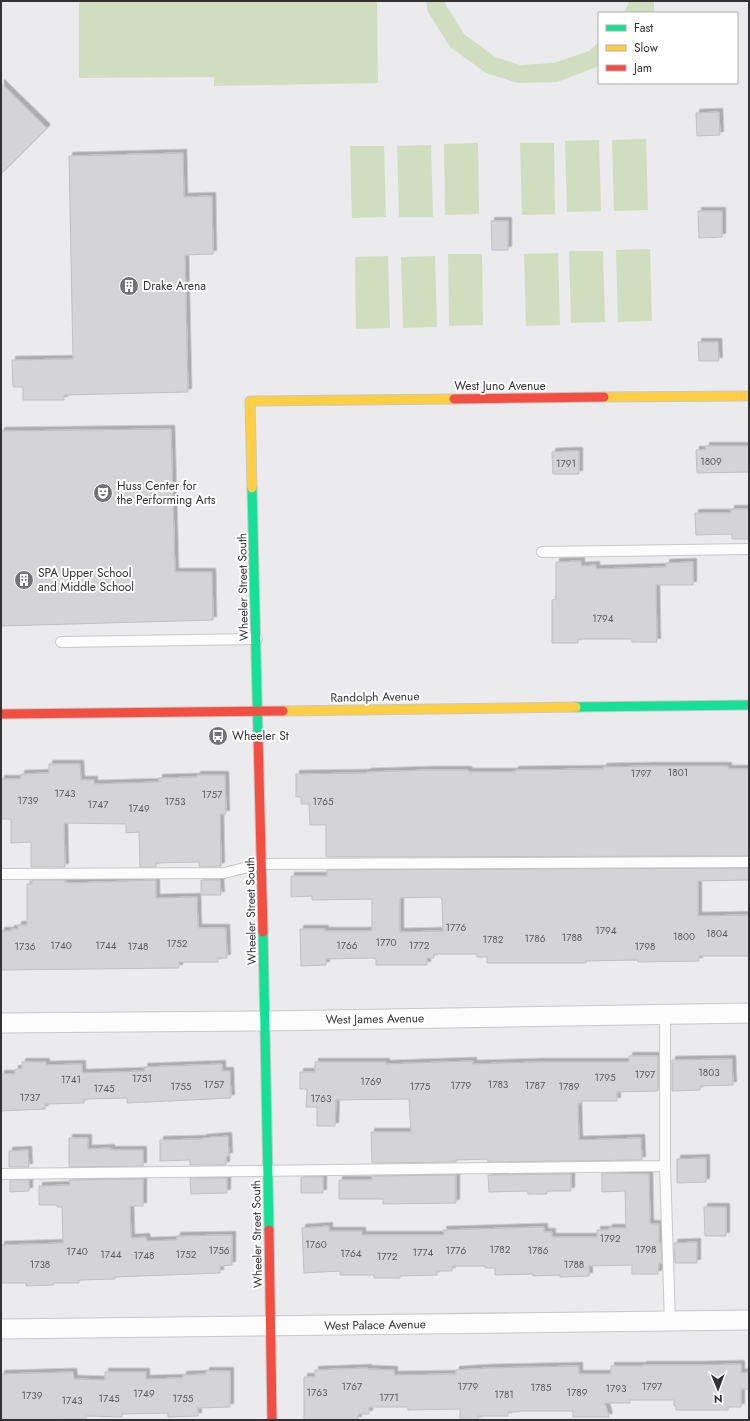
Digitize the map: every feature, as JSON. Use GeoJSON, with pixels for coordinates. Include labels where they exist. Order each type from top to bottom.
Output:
{"type":"FeatureCollection","features":[{"type":"Feature","properties":{"kind":"street","name":"West Juno Avenue"},"geometry":{"type":"LineString","coordinates":[[250,401],[749,396]]}},
{"type":"Feature","properties":{"kind":"street","name":"Wheeler Street South"},"geometry":{"type":"LineString","coordinates":[[250,401],[262,864],[272,1420]]}},
{"type":"Feature","properties":{"kind":"street","name":"Randolph Avenue"},"geometry":{"type":"LineString","coordinates":[[1,714],[749,705]]}},
{"type":"Feature","properties":{"kind":"street","name":"West James Avenue"},"geometry":{"type":"LineString","coordinates":[[1,1023],[749,1014]]}},
{"type":"Feature","properties":{"kind":"street","name":"West Palace Avenue"},"geometry":{"type":"LineString","coordinates":[[1,1329],[270,1327],[749,1320]]}},
{"type":"Feature","properties":{"kind":"lane"},"geometry":{"type":"LineString","coordinates":[[542,552],[749,549]]}},
{"type":"Feature","properties":{"kind":"lane"},"geometry":{"type":"LineString","coordinates":[[61,642],[257,639]]}},
{"type":"Feature","properties":{"kind":"lane"},"geometry":{"type":"LineString","coordinates":[[1,874],[224,873],[262,864],[749,862]]}},
{"type":"Feature","properties":{"kind":"lane"},"geometry":{"type":"LineString","coordinates":[[665,1015],[665,1166],[670,1322]]}},
{"type":"Feature","properties":{"kind":"lane"},"geometry":{"type":"LineString","coordinates":[[1,1174],[665,1166]]}},
{"type":"Feature","properties":{"kind":"green space"},"geometry":{"type":"Polygon","coordinates":[[[79,1],[377,1],[378,83],[214,86],[214,77],[79,78],[79,1]]]}},
{"type":"Feature","properties":{"kind":"green space"},"geometry":{"type":"Polygon","coordinates":[[[426,1],[445,1],[464,34],[495,57],[520,65],[554,63],[589,51],[598,43],[598,66],[557,82],[518,83],[486,73],[450,47],[428,12],[426,1]]]}},
{"type":"Feature","properties":{"kind":"green space"},"geometry":{"type":"Polygon","coordinates":[[[629,1],[654,1],[654,12],[624,12],[629,1]]]}},
{"type":"Feature","properties":{"kind":"green space"},"geometry":{"type":"Polygon","coordinates":[[[646,139],[648,210],[614,211],[612,140],[646,139]]]}},
{"type":"Feature","properties":{"kind":"green space"},"geometry":{"type":"Polygon","coordinates":[[[599,140],[601,211],[567,212],[565,141],[599,140]]]}},
{"type":"Feature","properties":{"kind":"green space"},"geometry":{"type":"Polygon","coordinates":[[[478,143],[479,214],[445,215],[444,144],[478,143]]]}},
{"type":"Feature","properties":{"kind":"green space"},"geometry":{"type":"Polygon","coordinates":[[[520,143],[554,143],[555,214],[522,215],[520,143]]]}},
{"type":"Feature","properties":{"kind":"green space"},"geometry":{"type":"Polygon","coordinates":[[[431,145],[433,217],[399,217],[397,146],[431,145]]]}},
{"type":"Feature","properties":{"kind":"green space"},"geometry":{"type":"Polygon","coordinates":[[[350,146],[384,146],[386,217],[352,218],[350,146]]]}},
{"type":"Feature","properties":{"kind":"green space"},"geometry":{"type":"Polygon","coordinates":[[[650,249],[652,321],[618,322],[616,250],[650,249]]]}},
{"type":"Feature","properties":{"kind":"green space"},"geometry":{"type":"Polygon","coordinates":[[[569,251],[603,251],[605,322],[571,323],[569,251]]]}},
{"type":"Feature","properties":{"kind":"green space"},"geometry":{"type":"Polygon","coordinates":[[[558,253],[560,325],[526,326],[524,254],[558,253]]]}},
{"type":"Feature","properties":{"kind":"green space"},"geometry":{"type":"Polygon","coordinates":[[[448,254],[482,254],[483,325],[449,326],[448,254]]]}},
{"type":"Feature","properties":{"kind":"green space"},"geometry":{"type":"Polygon","coordinates":[[[388,256],[390,328],[356,329],[355,257],[388,256]]]}},
{"type":"Feature","properties":{"kind":"green space"},"geometry":{"type":"Polygon","coordinates":[[[435,256],[437,327],[403,328],[401,257],[435,256]]]}},
{"type":"Feature","properties":{"kind":"building"},"geometry":{"type":"Polygon","coordinates":[[[1,83],[47,128],[1,174],[1,83]]]}},
{"type":"Feature","properties":{"kind":"building"},"geometry":{"type":"Polygon","coordinates":[[[719,112],[720,135],[697,136],[696,113],[719,112]]]}},
{"type":"Feature","properties":{"kind":"building","name":"Drake Arena"},"geometry":{"type":"Polygon","coordinates":[[[183,153],[184,197],[212,196],[213,254],[185,255],[188,392],[64,395],[64,400],[23,400],[23,387],[13,387],[12,360],[73,359],[69,156],[183,153]]]}},
{"type":"Feature","properties":{"kind":"building"},"geometry":{"type":"Polygon","coordinates":[[[698,211],[722,211],[722,237],[699,238],[698,211]]]}},
{"type":"Feature","properties":{"kind":"building"},"geometry":{"type":"Polygon","coordinates":[[[491,221],[508,221],[508,250],[492,250],[491,221]]]}},
{"type":"Feature","properties":{"kind":"building"},"geometry":{"type":"Polygon","coordinates":[[[698,342],[718,342],[719,361],[699,361],[698,342]]]}},
{"type":"Feature","properties":{"kind":"building","name":"Huss Center for the Performing Arts"},"geometry":{"type":"Polygon","coordinates":[[[171,429],[175,572],[212,572],[213,620],[1,626],[1,431],[171,429]]]}},
{"type":"Feature","properties":{"kind":"building"},"geometry":{"type":"Polygon","coordinates":[[[706,446],[749,446],[749,472],[697,473],[696,450],[706,450],[706,446]]]}},
{"type":"Feature","properties":{"kind":"building"},"geometry":{"type":"Polygon","coordinates":[[[579,451],[579,474],[553,474],[552,452],[579,451]]]}},
{"type":"Feature","properties":{"kind":"building"},"geometry":{"type":"Polygon","coordinates":[[[731,509],[749,509],[749,539],[732,539],[732,534],[696,535],[695,513],[731,513],[731,509]]]}},
{"type":"Feature","properties":{"kind":"building"},"geometry":{"type":"Polygon","coordinates":[[[581,561],[581,566],[596,565],[596,569],[666,567],[666,563],[693,562],[693,585],[656,585],[657,642],[632,642],[632,639],[578,639],[578,643],[552,643],[552,600],[556,599],[556,562],[581,561]]]}},
{"type":"Feature","properties":{"kind":"building"},"geometry":{"type":"Polygon","coordinates":[[[49,764],[80,764],[81,780],[94,780],[94,784],[159,782],[159,778],[197,777],[197,775],[225,775],[226,814],[220,814],[221,866],[201,867],[199,866],[199,862],[156,863],[156,867],[140,867],[139,832],[126,833],[126,824],[64,823],[65,867],[31,867],[31,842],[11,843],[11,819],[1,819],[1,779],[21,779],[21,774],[49,773],[49,764]]]}},
{"type":"Feature","properties":{"kind":"building"},"geometry":{"type":"Polygon","coordinates":[[[728,766],[728,769],[749,769],[749,856],[326,857],[326,825],[310,825],[309,804],[301,804],[301,797],[296,797],[296,774],[431,770],[515,772],[515,770],[604,769],[603,767],[728,766]]]}},
{"type":"Feature","properties":{"kind":"building"},"geometry":{"type":"Polygon","coordinates":[[[749,868],[749,880],[698,881],[698,916],[749,915],[749,956],[699,956],[699,961],[638,962],[638,960],[586,961],[586,963],[487,963],[487,957],[477,957],[477,954],[434,954],[434,958],[427,958],[427,965],[376,965],[376,959],[372,958],[326,959],[326,965],[301,966],[300,929],[325,929],[325,931],[372,931],[372,899],[312,900],[312,896],[291,897],[291,876],[327,876],[327,870],[749,868]],[[441,897],[400,898],[400,932],[443,931],[441,897]]]}},
{"type":"Feature","properties":{"kind":"building"},"geometry":{"type":"Polygon","coordinates":[[[32,880],[65,880],[65,882],[73,883],[156,880],[156,898],[197,897],[198,928],[226,928],[227,958],[218,958],[218,962],[179,962],[179,968],[1,970],[1,931],[11,931],[11,929],[18,929],[18,925],[27,925],[27,884],[32,884],[32,880]]]}},
{"type":"Feature","properties":{"kind":"building"},"geometry":{"type":"Polygon","coordinates":[[[201,880],[220,880],[221,895],[201,895],[201,880]]]}},
{"type":"Feature","properties":{"kind":"building"},"geometry":{"type":"Polygon","coordinates":[[[629,1056],[658,1056],[658,1091],[617,1092],[617,1101],[582,1101],[582,1103],[578,1104],[579,1140],[641,1138],[642,1160],[488,1162],[488,1159],[456,1160],[456,1162],[372,1163],[371,1132],[411,1132],[409,1099],[336,1100],[335,1126],[317,1126],[317,1107],[306,1107],[307,1089],[300,1089],[300,1072],[315,1072],[315,1062],[386,1062],[386,1064],[473,1061],[473,1064],[629,1062],[629,1056]]]}},
{"type":"Feature","properties":{"kind":"building"},"geometry":{"type":"Polygon","coordinates":[[[732,1059],[733,1085],[700,1086],[700,1090],[672,1091],[672,1060],[732,1059]]]}},
{"type":"Feature","properties":{"kind":"building"},"geometry":{"type":"Polygon","coordinates":[[[22,1062],[46,1062],[46,1065],[82,1064],[82,1072],[84,1073],[145,1071],[144,1067],[222,1064],[222,1071],[230,1071],[231,1098],[127,1103],[127,1098],[84,1099],[84,1103],[45,1104],[45,1109],[1,1111],[1,1074],[15,1074],[15,1069],[22,1069],[22,1062]]]}},
{"type":"Feature","properties":{"kind":"building"},"geometry":{"type":"Polygon","coordinates":[[[228,1136],[229,1156],[226,1156],[226,1165],[190,1165],[190,1160],[160,1161],[160,1140],[203,1139],[228,1136]]]}},
{"type":"Feature","properties":{"kind":"building"},"geometry":{"type":"Polygon","coordinates":[[[69,1138],[88,1138],[88,1149],[111,1148],[111,1150],[143,1150],[143,1166],[69,1167],[69,1138]]]}},
{"type":"Feature","properties":{"kind":"building"},"geometry":{"type":"Polygon","coordinates":[[[28,1150],[29,1167],[9,1167],[9,1151],[28,1150]]]}},
{"type":"Feature","properties":{"kind":"building"},"geometry":{"type":"Polygon","coordinates":[[[706,1158],[706,1182],[677,1183],[677,1159],[706,1158]]]}},
{"type":"Feature","properties":{"kind":"building"},"geometry":{"type":"Polygon","coordinates":[[[602,1173],[649,1174],[650,1224],[659,1224],[659,1243],[661,1243],[662,1263],[659,1263],[658,1274],[632,1274],[632,1265],[589,1266],[589,1276],[560,1277],[560,1275],[533,1276],[533,1274],[495,1275],[495,1268],[485,1268],[485,1266],[452,1266],[452,1271],[437,1271],[437,1275],[400,1276],[400,1278],[374,1278],[374,1275],[340,1275],[340,1271],[304,1273],[302,1228],[329,1226],[329,1231],[362,1231],[362,1235],[444,1235],[443,1230],[544,1227],[544,1232],[552,1232],[552,1237],[597,1237],[597,1230],[626,1228],[625,1191],[602,1192],[602,1173]]]}},
{"type":"Feature","properties":{"kind":"building"},"geometry":{"type":"Polygon","coordinates":[[[571,1174],[571,1191],[547,1191],[547,1194],[528,1194],[528,1191],[489,1192],[488,1175],[571,1174]]]}},
{"type":"Feature","properties":{"kind":"building"},"geometry":{"type":"Polygon","coordinates":[[[456,1175],[456,1203],[383,1204],[383,1199],[339,1199],[339,1180],[372,1180],[372,1176],[456,1175]]]}},
{"type":"Feature","properties":{"kind":"building"},"geometry":{"type":"Polygon","coordinates":[[[301,1177],[323,1177],[323,1193],[301,1193],[301,1177]]]}},
{"type":"Feature","properties":{"kind":"building"},"geometry":{"type":"Polygon","coordinates":[[[190,1178],[227,1178],[227,1193],[191,1194],[190,1178]]]}},
{"type":"Feature","properties":{"kind":"building"},"geometry":{"type":"Polygon","coordinates":[[[143,1179],[143,1206],[130,1206],[131,1238],[146,1237],[147,1241],[177,1240],[177,1236],[232,1235],[232,1265],[220,1266],[220,1273],[115,1277],[115,1279],[79,1280],[79,1283],[53,1283],[53,1285],[26,1286],[26,1283],[1,1283],[1,1245],[63,1243],[62,1207],[57,1207],[57,1205],[39,1205],[39,1186],[70,1185],[69,1180],[143,1179]]]}},
{"type":"Feature","properties":{"kind":"building"},"geometry":{"type":"Polygon","coordinates":[[[10,1180],[29,1180],[29,1191],[10,1192],[10,1180]]]}},
{"type":"Feature","properties":{"kind":"building"},"geometry":{"type":"Polygon","coordinates":[[[704,1207],[726,1207],[726,1236],[705,1236],[704,1207]]]}},
{"type":"Feature","properties":{"kind":"building"},"geometry":{"type":"Polygon","coordinates":[[[697,1242],[697,1263],[675,1263],[674,1243],[697,1242]]]}},
{"type":"Feature","properties":{"kind":"building"},"geometry":{"type":"Polygon","coordinates":[[[741,1364],[741,1373],[749,1372],[749,1389],[741,1389],[741,1407],[728,1407],[728,1410],[676,1410],[674,1400],[629,1400],[630,1403],[605,1403],[609,1417],[573,1417],[573,1411],[519,1411],[508,1412],[508,1416],[478,1416],[478,1420],[460,1420],[460,1409],[408,1410],[408,1407],[369,1407],[369,1414],[358,1414],[358,1420],[304,1420],[304,1377],[315,1377],[315,1370],[368,1368],[394,1370],[394,1375],[456,1374],[456,1370],[489,1368],[579,1366],[579,1374],[611,1374],[611,1366],[741,1364]]]}},
{"type":"Feature","properties":{"kind":"building"},"geometry":{"type":"Polygon","coordinates":[[[206,1371],[230,1371],[230,1407],[198,1408],[198,1416],[168,1417],[168,1413],[122,1414],[122,1417],[86,1416],[86,1419],[1,1420],[1,1374],[73,1372],[74,1379],[105,1380],[105,1372],[146,1372],[146,1379],[183,1378],[183,1375],[206,1374],[206,1371]]]}},
{"type":"Feature","properties":{"kind":"traffic: fast"},"geometry":{"type":"LineString","coordinates":[[252,488],[258,736]]}},
{"type":"Feature","properties":{"kind":"traffic: fast"},"geometry":{"type":"LineString","coordinates":[[576,707],[749,705]]}},
{"type":"Feature","properties":{"kind":"traffic: fast"},"geometry":{"type":"LineString","coordinates":[[263,932],[269,1230]]}},
{"type":"Feature","properties":{"kind":"traffic: slow"},"geometry":{"type":"LineString","coordinates":[[604,397],[749,396]]}},
{"type":"Feature","properties":{"kind":"traffic: slow"},"geometry":{"type":"LineString","coordinates":[[252,488],[250,401],[454,399]]}},
{"type":"Feature","properties":{"kind":"traffic: slow"},"geometry":{"type":"LineString","coordinates":[[283,711],[576,707]]}},
{"type":"Feature","properties":{"kind":"traffic: jam"},"geometry":{"type":"LineString","coordinates":[[454,399],[604,397]]}},
{"type":"Feature","properties":{"kind":"traffic: jam"},"geometry":{"type":"LineString","coordinates":[[1,714],[283,711]]}},
{"type":"Feature","properties":{"kind":"traffic: jam"},"geometry":{"type":"LineString","coordinates":[[258,736],[263,932]]}},
{"type":"Feature","properties":{"kind":"traffic: jam"},"geometry":{"type":"LineString","coordinates":[[269,1230],[272,1420]]}},
{"type":"Feature","properties":{"kind":"place","name":"Drake Arena"},"geometry":{"type":"Point","coordinates":[129,286]}},
{"type":"Feature","properties":{"kind":"place","name":"Huss Center for the Performing Arts"},"geometry":{"type":"Point","coordinates":[103,493]}},
{"type":"Feature","properties":{"kind":"place","name":"SPA Upper School and Middle School"},"geometry":{"type":"Point","coordinates":[24,580]}},
{"type":"Feature","properties":{"kind":"place","name":"Wheeler St"},"geometry":{"type":"Point","coordinates":[218,736]}}]}
